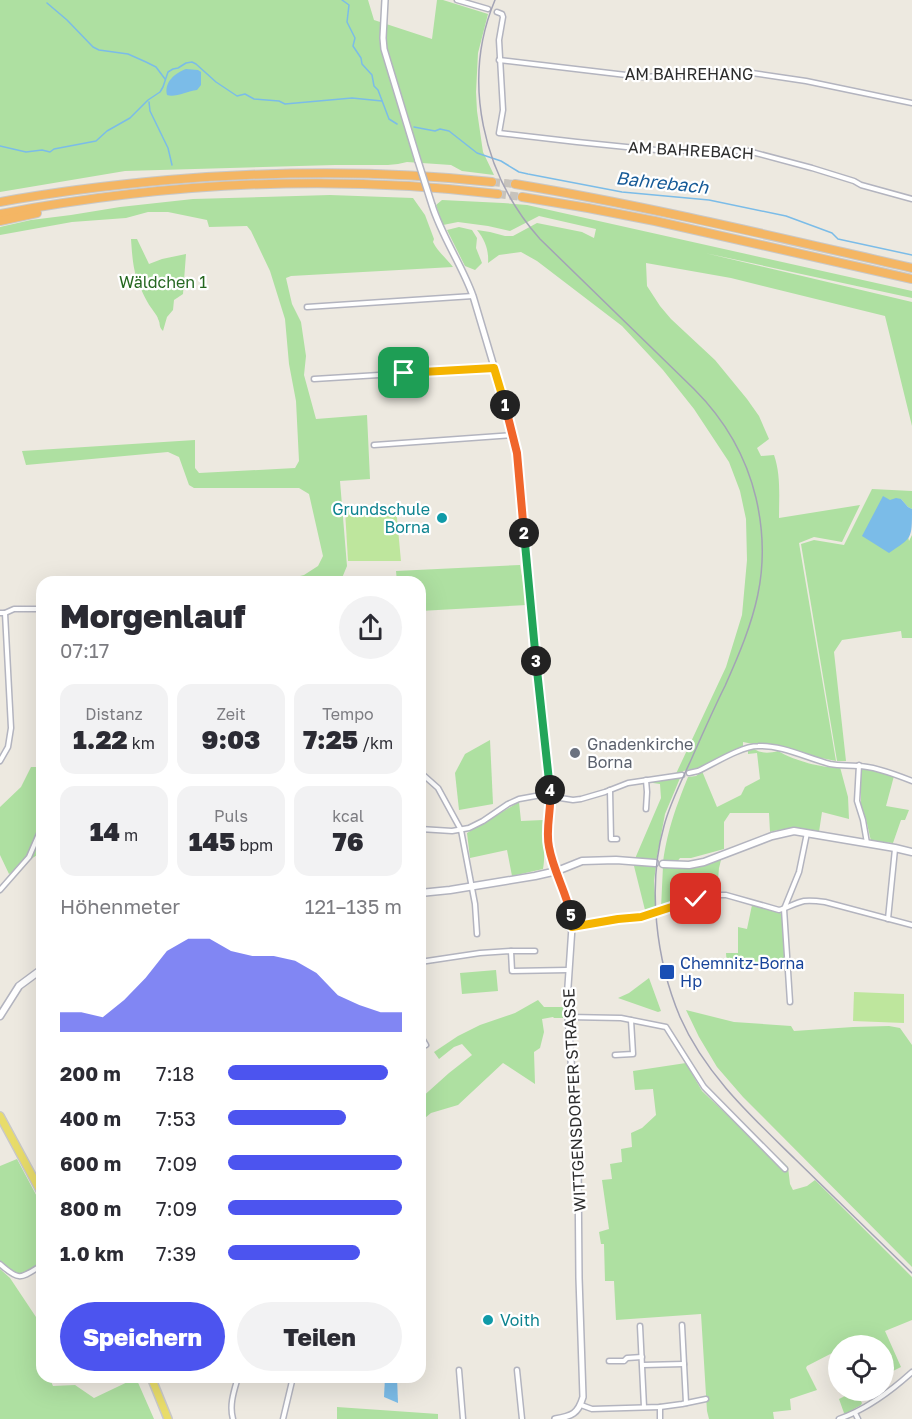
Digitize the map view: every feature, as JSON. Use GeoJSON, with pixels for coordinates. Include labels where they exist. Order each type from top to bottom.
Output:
{"type":"FeatureCollection","features":[{"type":"Feature","properties":{"kind":"highway"},"geometry":{"type":"LineString","coordinates":[[0,202],[136,183],[286,173],[349,172],[492,182]]}},
{"type":"Feature","properties":{"kind":"highway"},"geometry":{"type":"LineString","coordinates":[[0,214],[125,195],[199,188],[314,183],[415,186],[498,194]]}},
{"type":"Feature","properties":{"kind":"highway"},"geometry":{"type":"LineString","coordinates":[[515,184],[662,212],[912,268]]}},
{"type":"Feature","properties":{"kind":"highway"},"geometry":{"type":"LineString","coordinates":[[522,197],[655,221],[912,279]]}},
{"type":"Feature","properties":{"kind":"highway"},"geometry":{"type":"LineString","coordinates":[[0,198],[15,200]]}},
{"type":"Feature","properties":{"kind":"highway"},"geometry":{"type":"LineString","coordinates":[[0,221],[57,209],[70,202]]}},
{"type":"Feature","properties":{"kind":"main road"},"geometry":{"type":"LineString","coordinates":[[663,864],[689,865],[704,862],[772,836],[794,831],[912,852]]}},
{"type":"Feature","properties":{"kind":"main road"},"geometry":{"type":"LineString","coordinates":[[426,892],[520,879],[556,871],[578,861],[654,863]]}},
{"type":"Feature","properties":{"kind":"main road"},"geometry":{"type":"LineString","coordinates":[[0,1016],[20,986],[36,974]]}},
{"type":"Feature","properties":{"kind":"main road"},"geometry":{"type":"LineString","coordinates":[[0,1116],[36,1183]]}},
{"type":"Feature","properties":{"kind":"main road"},"geometry":{"type":"LineString","coordinates":[[153,1383],[168,1419]]}},
{"type":"Feature","properties":{"kind":"street","name":"WITTGENSDORFER STRASSE"},"geometry":{"type":"LineString","coordinates":[[385,0],[384,49],[440,228],[473,296],[517,453],[550,796],[548,839],[551,857],[568,904],[572,927],[567,997],[578,1163],[583,1396],[580,1405]]}},
{"type":"Feature","properties":{"kind":"street"},"geometry":{"type":"LineString","coordinates":[[457,0],[488,9]]}},
{"type":"Feature","properties":{"kind":"street"},"geometry":{"type":"LineString","coordinates":[[497,12],[503,17],[499,40],[499,60]]}},
{"type":"Feature","properties":{"kind":"street","name":"AM BAHREHANG"},"geometry":{"type":"LineString","coordinates":[[499,60],[643,77],[753,73],[806,81],[912,103]]}},
{"type":"Feature","properties":{"kind":"street","name":"AM BAHREBACH"},"geometry":{"type":"LineString","coordinates":[[499,60],[502,110],[500,133],[656,150],[748,151],[912,199]]}},
{"type":"Feature","properties":{"kind":"street"},"geometry":{"type":"LineString","coordinates":[[307,307],[473,296]]}},
{"type":"Feature","properties":{"kind":"street"},"geometry":{"type":"LineString","coordinates":[[314,378],[494,368]]}},
{"type":"Feature","properties":{"kind":"street"},"geometry":{"type":"LineString","coordinates":[[374,446],[513,435]]}},
{"type":"Feature","properties":{"kind":"street"},"geometry":{"type":"LineString","coordinates":[[0,761],[8,747],[11,728],[3,613],[14,609],[36,609]]}},
{"type":"Feature","properties":{"kind":"street"},"geometry":{"type":"LineString","coordinates":[[690,773],[746,748],[757,746],[786,750],[830,764],[859,765],[912,781]]}},
{"type":"Feature","properties":{"kind":"street"},"geometry":{"type":"LineString","coordinates":[[859,765],[857,801],[867,843]]}},
{"type":"Feature","properties":{"kind":"street"},"geometry":{"type":"LineString","coordinates":[[426,830],[469,828],[519,799],[541,795],[581,799],[628,783],[682,775]]}},
{"type":"Feature","properties":{"kind":"street"},"geometry":{"type":"LineString","coordinates":[[426,777],[438,788],[461,830],[475,904],[477,934]]}},
{"type":"Feature","properties":{"kind":"street"},"geometry":{"type":"LineString","coordinates":[[646,780],[646,809]]}},
{"type":"Feature","properties":{"kind":"street"},"geometry":{"type":"LineString","coordinates":[[610,790],[611,838],[617,839]]}},
{"type":"Feature","properties":{"kind":"street"},"geometry":{"type":"LineString","coordinates":[[790,1002],[784,909],[800,868],[807,833]]}},
{"type":"Feature","properties":{"kind":"street"},"geometry":{"type":"LineString","coordinates":[[0,890],[29,857],[36,841]]}},
{"type":"Feature","properties":{"kind":"street"},"geometry":{"type":"LineString","coordinates":[[888,919],[895,848]]}},
{"type":"Feature","properties":{"kind":"street"},"geometry":{"type":"LineString","coordinates":[[572,927],[641,917],[683,902],[715,895],[726,895],[770,908],[784,909],[811,900],[825,902],[912,925]]}},
{"type":"Feature","properties":{"kind":"street"},"geometry":{"type":"LineString","coordinates":[[511,951],[512,971],[568,970]]}},
{"type":"Feature","properties":{"kind":"street"},"geometry":{"type":"LineString","coordinates":[[426,961],[480,953],[535,951]]}},
{"type":"Feature","properties":{"kind":"street"},"geometry":{"type":"LineString","coordinates":[[568,1017],[621,1018],[666,1027],[704,1087],[785,1169]]}},
{"type":"Feature","properties":{"kind":"street"},"geometry":{"type":"LineString","coordinates":[[615,1055],[633,1054],[631,1020]]}},
{"type":"Feature","properties":{"kind":"street"},"geometry":{"type":"LineString","coordinates":[[0,1264],[14,1275],[20,1276],[36,1269]]}},
{"type":"Feature","properties":{"kind":"street"},"geometry":{"type":"LineString","coordinates":[[682,1325],[686,1403]]}},
{"type":"Feature","properties":{"kind":"street"},"geometry":{"type":"LineString","coordinates":[[640,1326],[645,1407]]}},
{"type":"Feature","properties":{"kind":"street"},"geometry":{"type":"LineString","coordinates":[[609,1361],[642,1358]]}},
{"type":"Feature","properties":{"kind":"street"},"geometry":{"type":"LineString","coordinates":[[643,1365],[684,1364]]}},
{"type":"Feature","properties":{"kind":"street"},"geometry":{"type":"LineString","coordinates":[[459,1370],[463,1419]]}},
{"type":"Feature","properties":{"kind":"street"},"geometry":{"type":"LineString","coordinates":[[517,1370],[522,1419]]}},
{"type":"Feature","properties":{"kind":"street"},"geometry":{"type":"LineString","coordinates":[[838,1419],[855,1413],[886,1394],[912,1372]]}},
{"type":"Feature","properties":{"kind":"street"},"geometry":{"type":"LineString","coordinates":[[233,1419],[231,1402],[236,1383]]}},
{"type":"Feature","properties":{"kind":"street"},"geometry":{"type":"LineString","coordinates":[[283,1419],[292,1383]]}},
{"type":"Feature","properties":{"kind":"street"},"geometry":{"type":"LineString","coordinates":[[555,1419],[574,1413],[580,1405],[592,1408],[660,1407],[706,1399]]}},
{"type":"Feature","properties":{"kind":"street"},"geometry":{"type":"LineString","coordinates":[[660,1407],[660,1419]]}},
{"type":"Feature","properties":{"kind":"street"},"geometry":{"type":"LineString","coordinates":[[855,1413],[858,1419]]}},
{"type":"Feature","properties":{"kind":"green space"},"geometry":{"type":"Polygon","coordinates":[[[0,0],[368,0],[374,20],[432,39],[437,0],[488,14],[478,53],[476,92],[483,152],[494,175],[462,171],[451,165],[407,162],[388,165],[125,171],[0,192],[0,0]]]}},
{"type":"Feature","properties":{"kind":"green space"},"geometry":{"type":"Polygon","coordinates":[[[330,195],[413,198],[425,215],[435,246],[453,267],[286,278],[292,304],[301,322],[306,356],[304,375],[316,419],[367,415],[370,479],[340,481],[347,566],[343,576],[300,576],[318,566],[323,556],[309,494],[299,488],[194,488],[189,485],[179,457],[168,452],[26,465],[22,451],[195,440],[195,468],[199,473],[295,468],[299,461],[296,401],[289,364],[285,319],[270,271],[247,226],[209,227],[207,220],[168,212],[148,212],[126,218],[72,222],[0,235],[0,227],[31,220],[193,199],[330,195]]]}},
{"type":"Feature","properties":{"kind":"green space"},"geometry":{"type":"Polygon","coordinates":[[[442,200],[527,205],[912,291],[912,298],[705,253],[912,302],[912,426],[885,316],[731,278],[646,263],[647,286],[660,306],[715,360],[759,416],[769,439],[757,448],[761,456],[774,455],[779,478],[779,518],[860,505],[842,542],[814,537],[799,543],[836,761],[743,742],[743,747],[698,768],[683,771],[665,814],[656,862],[634,861],[661,798],[660,784],[646,782],[674,778],[726,667],[742,615],[747,560],[746,519],[740,491],[729,462],[694,409],[663,370],[622,326],[537,261],[521,252],[499,255],[488,263],[486,245],[477,230],[513,236],[537,223],[582,232],[594,238],[596,229],[539,216],[510,231],[458,222],[443,225],[436,205],[442,200]]]}},
{"type":"Feature","properties":{"kind":"green space"},"geometry":{"type":"Polygon","coordinates":[[[459,227],[472,230],[477,238],[476,248],[482,263],[475,270],[465,266],[447,230],[459,227]]]}},
{"type":"Feature","properties":{"kind":"green space","name":"Wäldchen 1"},"geometry":{"type":"Polygon","coordinates":[[[131,239],[137,239],[149,264],[186,254],[183,294],[174,300],[173,310],[167,317],[163,331],[137,279],[131,239]]]}},
{"type":"Feature","properties":{"kind":"green space"},"geometry":{"type":"Polygon","coordinates":[[[872,489],[912,491],[912,509],[901,499],[909,541],[912,535],[912,638],[902,638],[901,631],[842,640],[834,652],[846,761],[837,761],[801,544],[814,540],[844,545],[872,489]]]}},
{"type":"Feature","properties":{"kind":"green space"},"geometry":{"type":"Polygon","coordinates":[[[396,508],[401,561],[348,561],[345,510],[396,508]]]}},
{"type":"Feature","properties":{"kind":"green space"},"geometry":{"type":"Polygon","coordinates":[[[520,565],[527,605],[426,611],[426,576],[396,576],[396,571],[520,565]]]}},
{"type":"Feature","properties":{"kind":"green space"},"geometry":{"type":"Polygon","coordinates":[[[490,740],[493,804],[459,810],[455,773],[465,754],[490,740]]]}},
{"type":"Feature","properties":{"kind":"green space"},"geometry":{"type":"Polygon","coordinates":[[[754,749],[766,753],[778,751],[800,761],[840,767],[848,797],[849,819],[822,812],[819,832],[794,828],[770,832],[769,813],[730,813],[724,822],[724,849],[691,858],[680,858],[677,862],[663,862],[673,818],[688,777],[696,776],[702,771],[717,807],[741,795],[745,787],[760,779],[757,753],[748,754],[748,751],[754,749]]]}},
{"type":"Feature","properties":{"kind":"green space"},"geometry":{"type":"Polygon","coordinates":[[[31,767],[36,767],[36,856],[9,874],[0,855],[0,807],[21,787],[31,767]]]}},
{"type":"Feature","properties":{"kind":"green space"},"geometry":{"type":"Polygon","coordinates":[[[863,768],[894,776],[886,806],[909,810],[905,820],[901,820],[893,843],[871,841],[861,808],[861,771],[863,768]]]}},
{"type":"Feature","properties":{"kind":"green space"},"geometry":{"type":"Polygon","coordinates":[[[519,802],[521,821],[543,820],[543,869],[512,876],[507,850],[470,858],[467,833],[519,802]]]}},
{"type":"Feature","properties":{"kind":"green space"},"geometry":{"type":"Polygon","coordinates":[[[722,856],[717,892],[714,893],[712,879],[702,883],[704,893],[661,908],[663,866],[690,866],[722,856]]]}},
{"type":"Feature","properties":{"kind":"green space"},"geometry":{"type":"Polygon","coordinates":[[[633,862],[656,866],[654,881],[656,911],[646,914],[633,862]]]}},
{"type":"Feature","properties":{"kind":"green space"},"geometry":{"type":"Polygon","coordinates":[[[752,905],[783,914],[785,965],[727,966],[726,953],[738,953],[738,927],[747,929],[752,905]]]}},
{"type":"Feature","properties":{"kind":"green space"},"geometry":{"type":"Polygon","coordinates":[[[496,970],[498,991],[462,994],[460,973],[496,970]]]}},
{"type":"Feature","properties":{"kind":"green space"},"geometry":{"type":"Polygon","coordinates":[[[649,978],[661,1011],[658,1012],[618,998],[629,993],[649,978]]]}},
{"type":"Feature","properties":{"kind":"green space"},"geometry":{"type":"Polygon","coordinates":[[[854,992],[904,994],[904,1023],[853,1021],[854,992]]]}},
{"type":"Feature","properties":{"kind":"green space"},"geometry":{"type":"Polygon","coordinates":[[[538,1000],[544,1007],[563,1007],[563,1018],[542,1019],[544,1032],[540,1048],[534,1052],[535,1084],[503,1063],[458,1105],[431,1113],[426,1117],[426,1094],[472,1055],[462,1044],[454,1047],[439,1059],[434,1052],[480,1025],[515,1013],[538,1000]]]}},
{"type":"Feature","properties":{"kind":"green space"},"geometry":{"type":"Polygon","coordinates":[[[686,1010],[734,1022],[791,1026],[794,1031],[853,1027],[900,1028],[912,1045],[912,1267],[743,1097],[717,1067],[686,1010]]]}},
{"type":"Feature","properties":{"kind":"green space"},"geometry":{"type":"Polygon","coordinates":[[[686,1063],[702,1091],[739,1126],[742,1123],[788,1167],[793,1190],[807,1186],[815,1180],[912,1277],[912,1320],[885,1331],[887,1335],[828,1335],[828,1355],[806,1368],[817,1390],[790,1399],[791,1410],[773,1412],[774,1419],[709,1419],[701,1314],[616,1320],[614,1281],[605,1281],[604,1244],[601,1244],[599,1232],[609,1229],[602,1180],[612,1179],[610,1164],[622,1162],[621,1149],[632,1147],[631,1133],[642,1128],[656,1115],[653,1089],[635,1090],[633,1071],[686,1063]]]}},
{"type":"Feature","properties":{"kind":"green space"},"geometry":{"type":"Polygon","coordinates":[[[17,1159],[36,1195],[36,1266],[20,1273],[12,1271],[0,1261],[0,1166],[17,1159]]]}},
{"type":"Feature","properties":{"kind":"green space"},"geometry":{"type":"Polygon","coordinates":[[[0,1269],[10,1278],[36,1317],[36,1383],[52,1383],[53,1386],[75,1385],[94,1398],[126,1383],[138,1383],[154,1419],[0,1419],[0,1269]]]}},
{"type":"Feature","properties":{"kind":"green space"},"geometry":{"type":"Polygon","coordinates":[[[894,1351],[901,1367],[894,1370],[894,1351]]]}},
{"type":"Feature","properties":{"kind":"green space"},"geometry":{"type":"Polygon","coordinates":[[[840,1401],[861,1401],[861,1405],[844,1413],[840,1401]]]}},
{"type":"Feature","properties":{"kind":"green space"},"geometry":{"type":"Polygon","coordinates":[[[337,1407],[438,1414],[438,1419],[337,1419],[337,1407]]]}},
{"type":"Feature","properties":{"kind":"water"},"geometry":{"type":"Polygon","coordinates":[[[186,69],[201,72],[201,85],[197,90],[174,96],[167,95],[167,86],[171,79],[186,69]]]}},
{"type":"Feature","properties":{"kind":"water"},"geometry":{"type":"Polygon","coordinates":[[[883,496],[890,500],[901,499],[912,509],[912,527],[909,537],[889,553],[862,536],[883,496]]]}},
{"type":"Feature","properties":{"kind":"water"},"geometry":{"type":"Polygon","coordinates":[[[385,1383],[397,1383],[398,1403],[384,1397],[385,1383]]]}},
{"type":"Feature","properties":{"kind":"waterway","name":"Bahrebach"},"geometry":{"type":"LineString","coordinates":[[342,0],[349,5],[347,22],[355,38],[353,46],[362,64],[372,75],[374,86],[378,90],[389,119],[397,124]]}},
{"type":"Feature","properties":{"kind":"waterway"},"geometry":{"type":"LineString","coordinates":[[47,3],[93,47],[128,54],[156,67],[165,79]]}},
{"type":"Feature","properties":{"kind":"waterway"},"geometry":{"type":"LineString","coordinates":[[0,146],[26,152],[42,150],[50,152],[54,149],[96,141],[107,131],[130,118],[148,100],[160,92],[168,72],[192,62],[237,96],[245,94],[254,99],[279,101],[285,104],[352,98],[382,101]]}},
{"type":"Feature","properties":{"kind":"waterway"},"geometry":{"type":"LineString","coordinates":[[149,102],[150,111],[168,148],[172,165]]}},
{"type":"Feature","properties":{"kind":"waterway","name":"Bahrebach"},"geometry":{"type":"LineString","coordinates":[[414,127],[449,131],[477,153],[501,161],[519,172],[622,192],[709,200],[786,216],[832,233],[838,239],[912,255]]}},
{"type":"Feature","properties":{"kind":"tunnel"},"geometry":{"type":"LineString","coordinates":[[492,182],[515,184]]}},
{"type":"Feature","properties":{"kind":"tunnel"},"geometry":{"type":"LineString","coordinates":[[498,194],[522,197]]}},
{"type":"Feature","properties":{"kind":"railway"},"geometry":{"type":"LineString","coordinates":[[495,0],[485,31],[480,63],[479,94],[483,126],[504,186],[520,214],[540,239],[694,389],[715,413],[746,467],[752,482],[761,524],[761,572],[752,617],[735,662],[673,801],[659,849],[655,898],[657,923],[665,972],[672,995],[690,1038],[730,1093],[912,1273]]}},
{"type":"Feature","properties":{"kind":"place","name":"Grundschule Borna"},"geometry":{"type":"Point","coordinates":[442,518]}},
{"type":"Feature","properties":{"kind":"place","name":"Gnadenkirche Borna"},"geometry":{"type":"Point","coordinates":[575,753]}},
{"type":"Feature","properties":{"kind":"place","name":"Chemnitz-Borna Hp"},"geometry":{"type":"Point","coordinates":[667,972]}},
{"type":"Feature","properties":{"kind":"place","name":"Voith"},"geometry":{"type":"Point","coordinates":[488,1320]}},
{"type":"Feature","properties":{"kind":"route"},"geometry":{"type":"LineString","coordinates":[[404,373],[494,368],[503,397],[517,453],[550,796],[549,848],[571,914],[572,927],[641,917],[696,899]]}}]}
